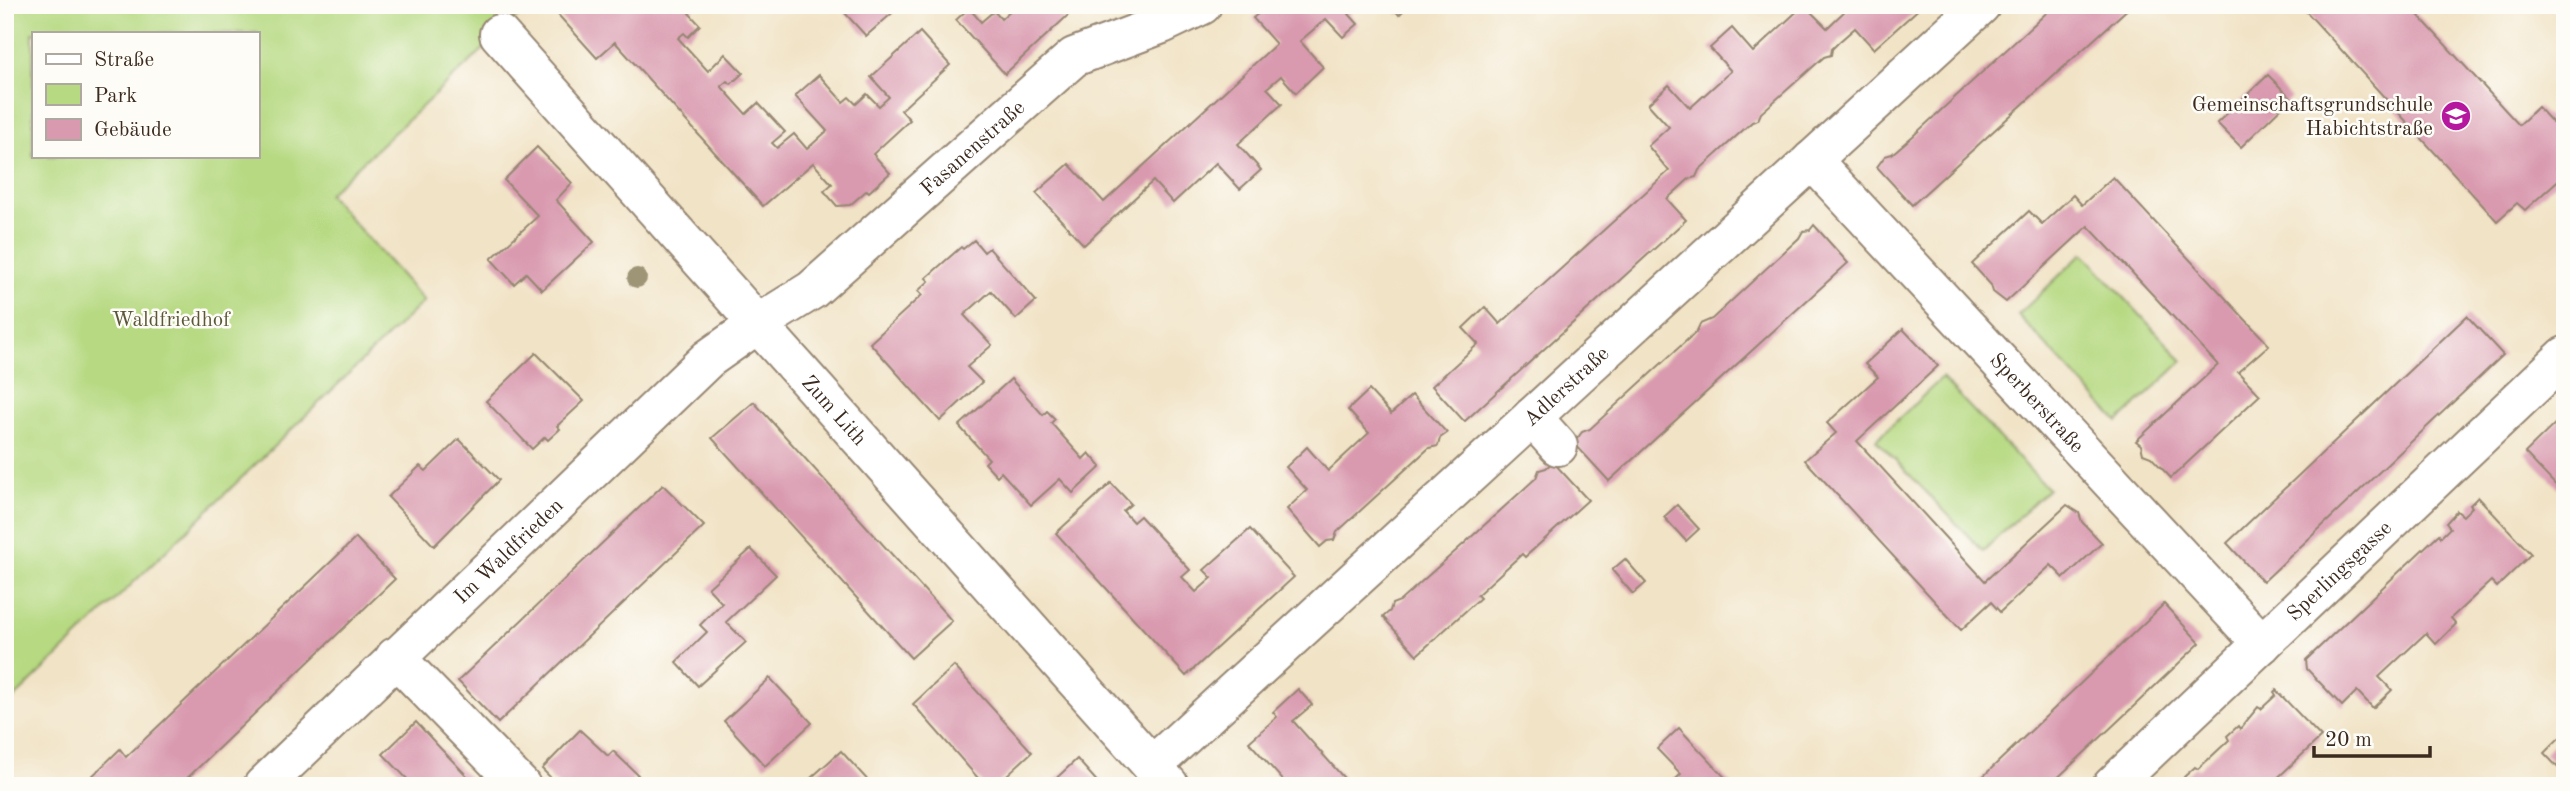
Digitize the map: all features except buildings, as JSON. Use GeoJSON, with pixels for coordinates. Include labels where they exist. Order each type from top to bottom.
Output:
{"type":"FeatureCollection","features":[{"type":"Feature","properties":{"kind":"street","name":"Fasanenstraße"},"geometry":{"type":"LineString","coordinates":[[759,323],[812,290],[1074,57],[1157,15],[1202,5]]}},
{"type":"Feature","properties":{"kind":"street","name":"Adlerstraße"},"geometry":{"type":"LineString","coordinates":[[1161,776],[1532,417],[1980,5]]}},
{"type":"Feature","properties":{"kind":"street","name":"Zum Lith"},"geometry":{"type":"LineString","coordinates":[[499,34],[1161,776]]}},
{"type":"Feature","properties":{"kind":"street","name":"Sperberstraße"},"geometry":{"type":"LineString","coordinates":[[1812,160],[2262,644]]}},
{"type":"Feature","properties":{"kind":"street","name":"Im Waldfrieden"},"geometry":{"type":"LineString","coordinates":[[263,786],[708,359],[759,323]]}},
{"type":"Feature","properties":{"kind":"street","name":"Sperlingsgasse"},"geometry":{"type":"LineString","coordinates":[[2112,786],[2565,356]]}},
{"type":"Feature","properties":{"kind":"street"},"geometry":{"type":"LineString","coordinates":[[1532,417],[1558,446]]}},
{"type":"Feature","properties":{"kind":"street"},"geometry":{"type":"LineString","coordinates":[[395,657],[521,786]]}},
{"type":"Feature","properties":{"kind":"green space","name":"Waldfriedhof"},"geometry":{"type":"Polygon","coordinates":[[[5,5],[531,5],[328,194],[424,301],[5,707],[5,5]]]}},
{"type":"Feature","properties":{"kind":"green space"},"geometry":{"type":"Polygon","coordinates":[[[2083,253],[2183,361],[2118,422],[2018,315],[2083,253]]]}},
{"type":"Feature","properties":{"kind":"green space"},"geometry":{"type":"Polygon","coordinates":[[[1942,378],[2048,489],[1983,551],[1876,440],[1942,378]]]}},
{"type":"Feature","properties":{"kind":"place","name":"Gemeinschaftsgrundschule Habichtstraße"},"geometry":{"type":"Point","coordinates":[2456,116]}}]}
